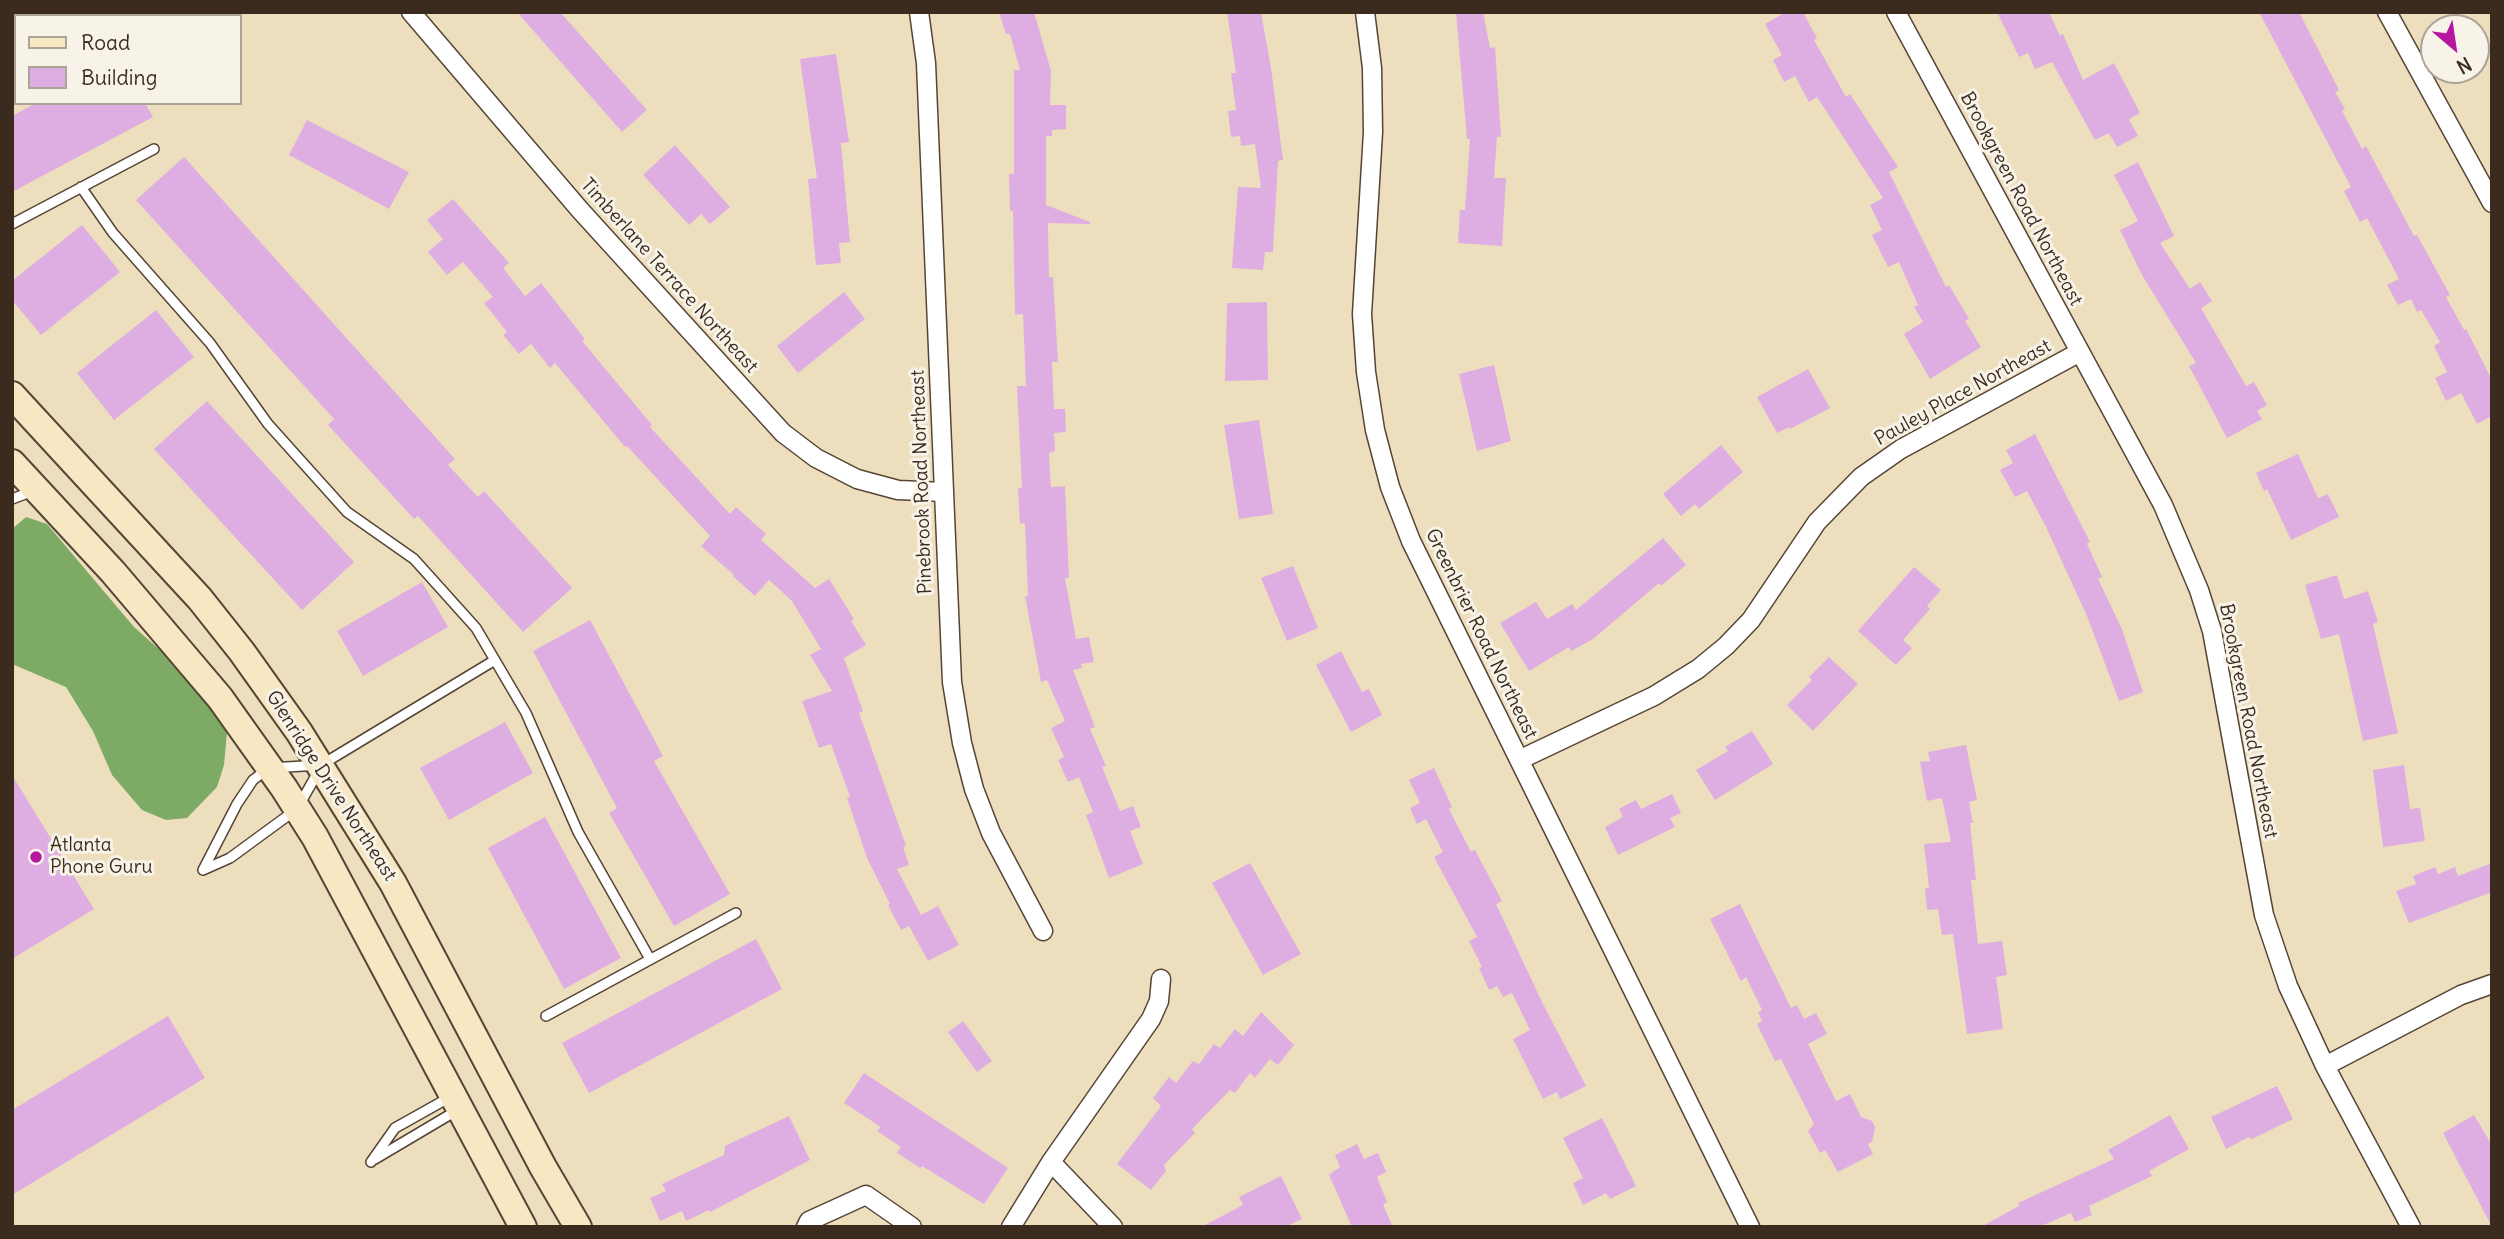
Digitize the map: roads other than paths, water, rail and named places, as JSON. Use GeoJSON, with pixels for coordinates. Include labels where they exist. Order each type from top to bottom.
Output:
{"type":"FeatureCollection","features":[{"type":"Feature","properties":{"kind":"main road","name":"Glenridge Drive Northeast"},"geometry":{"type":"LineString","coordinates":[[12,395],[200,599],[242,652],[321,765],[393,883],[543,1167],[578,1227]]}},
{"type":"Feature","properties":{"kind":"main road"},"geometry":{"type":"LineString","coordinates":[[12,463],[113,572],[220,698],[297,809],[315,837],[523,1227]]}},
{"type":"Feature","properties":{"kind":"street","name":"Timberlane Terrace Northeast"},"geometry":{"type":"LineString","coordinates":[[411,12],[580,211],[783,433],[816,458],[857,479],[898,489],[944,492]]}},
{"type":"Feature","properties":{"kind":"street","name":"Pinebrook Road Northeast"},"geometry":{"type":"LineString","coordinates":[[919,12],[926,63],[952,682],[962,743],[974,789],[991,833],[1043,932]]}},
{"type":"Feature","properties":{"kind":"street","name":"Greenbrier Road Northeast"},"geometry":{"type":"LineString","coordinates":[[1365,12],[1372,68],[1373,132],[1362,314],[1366,373],[1375,430],[1390,487],[1411,541],[1750,1227]]}},
{"type":"Feature","properties":{"kind":"street","name":"Brookgreen Road Northeast"},"geometry":{"type":"LineString","coordinates":[[1896,12],[2163,505],[2199,590],[2212,631],[2263,915],[2288,986],[2325,1066],[2411,1227]]}},
{"type":"Feature","properties":{"kind":"street"},"geometry":{"type":"LineString","coordinates":[[2387,12],[2492,203]]}},
{"type":"Feature","properties":{"kind":"street","name":"Pauley Place Northeast"},"geometry":{"type":"LineString","coordinates":[[1519,760],[1654,696],[1698,669],[1726,646],[1751,620],[1817,522],[1861,477],[1901,449],[2080,352]]}},
{"type":"Feature","properties":{"kind":"street"},"geometry":{"type":"LineString","coordinates":[[1011,1227],[1051,1162],[1151,1019],[1159,1001],[1161,979]]}},
{"type":"Feature","properties":{"kind":"street"},"geometry":{"type":"LineString","coordinates":[[2325,1066],[2461,995],[2492,984]]}},
{"type":"Feature","properties":{"kind":"street"},"geometry":{"type":"LineString","coordinates":[[1051,1162],[1113,1227]]}},
{"type":"Feature","properties":{"kind":"street"},"geometry":{"type":"LineString","coordinates":[[806,1227],[808,1221],[866,1195],[912,1227]]}},
{"type":"Feature","properties":{"kind":"lane"},"geometry":{"type":"LineString","coordinates":[[12,224],[154,149]]}},
{"type":"Feature","properties":{"kind":"lane"},"geometry":{"type":"LineString","coordinates":[[81,187],[113,233],[210,343],[268,424],[347,512],[414,559],[476,628],[526,713],[578,832],[650,959]]}},
{"type":"Feature","properties":{"kind":"lane"},"geometry":{"type":"LineString","coordinates":[[12,499],[37,489]]}},
{"type":"Feature","properties":{"kind":"lane"},"geometry":{"type":"LineString","coordinates":[[321,765],[297,809],[230,858],[203,870],[237,804],[253,780],[269,768],[321,765],[495,660]]}},
{"type":"Feature","properties":{"kind":"lane"},"geometry":{"type":"LineString","coordinates":[[546,1016],[736,913]]}},
{"type":"Feature","properties":{"kind":"lane"},"geometry":{"type":"LineString","coordinates":[[457,1102],[371,1162],[395,1128],[457,1102]]}},
{"type":"Feature","properties":{"kind":"place","name":"Atlanta Phone Guru"},"geometry":{"type":"Point","coordinates":[36,857]}}]}
